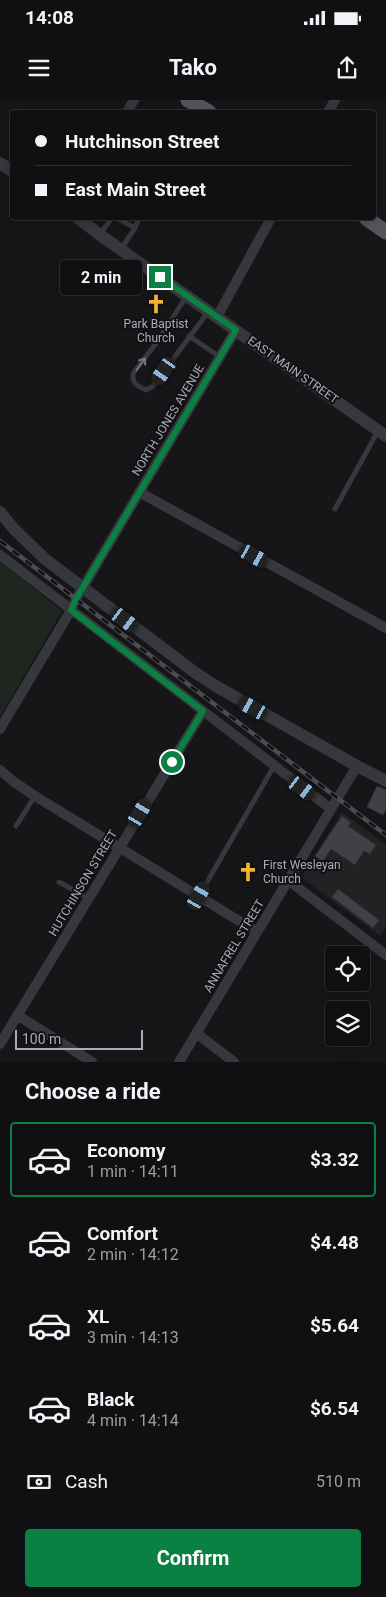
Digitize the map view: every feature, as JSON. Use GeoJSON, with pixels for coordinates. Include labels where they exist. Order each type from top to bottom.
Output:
{"type":"FeatureCollection","features":[{"type":"Feature","properties":{"kind":"main road"},"geometry":{"type":"LineString","coordinates":[[188,100],[206,110]]}},
{"type":"Feature","properties":{"kind":"main road"},"geometry":{"type":"LineString","coordinates":[[369,220],[386,232]]}},
{"type":"Feature","properties":{"kind":"street","name":"EAST MAIN STREET"},"geometry":{"type":"LineString","coordinates":[[81,220],[382,433]]}},
{"type":"Feature","properties":{"kind":"street"},"geometry":{"type":"LineString","coordinates":[[213,314],[270,220]]}},
{"type":"Feature","properties":{"kind":"street","name":"NORTH JONES AVENUE"},"geometry":{"type":"LineString","coordinates":[[0,729],[236,330]]}},
{"type":"Feature","properties":{"kind":"street"},"geometry":{"type":"LineString","coordinates":[[139,492],[386,628]]}},
{"type":"Feature","properties":{"kind":"street"},"geometry":{"type":"LineString","coordinates":[[0,512],[14,529],[45,559],[197,674],[386,781]]}},
{"type":"Feature","properties":{"kind":"street"},"geometry":{"type":"LineString","coordinates":[[0,555],[331,809]]}},
{"type":"Feature","properties":{"kind":"street","name":"HUTCHINSON STREET"},"geometry":{"type":"LineString","coordinates":[[0,1044],[203,711]]}},
{"type":"Feature","properties":{"kind":"street","name":"ANNAFREL STREET"},"geometry":{"type":"LineString","coordinates":[[179,1062],[357,766]]}},
{"type":"Feature","properties":{"kind":"street"},"geometry":{"type":"LineString","coordinates":[[0,770],[35,796],[257,932]]}},
{"type":"Feature","properties":{"kind":"street"},"geometry":{"type":"LineString","coordinates":[[288,880],[386,955]]}},
{"type":"Feature","properties":{"kind":"street"},"geometry":{"type":"LineString","coordinates":[[16,1016],[92,1062]]}},
{"type":"Feature","properties":{"kind":"street"},"geometry":{"type":"LineString","coordinates":[[196,1033],[234,1062]]}},
{"type":"Feature","properties":{"kind":"lane"},"geometry":{"type":"LineString","coordinates":[[100,235],[114,220]]}},
{"type":"Feature","properties":{"kind":"lane"},"geometry":{"type":"LineString","coordinates":[[120,220],[135,228]]}},
{"type":"Feature","properties":{"kind":"lane"},"geometry":{"type":"LineString","coordinates":[[121,250],[138,220]]}},
{"type":"Feature","properties":{"kind":"lane"},"geometry":{"type":"LineString","coordinates":[[187,296],[157,342],[134,372],[134,382],[137,386],[146,390],[153,386],[189,336],[213,314]]}},
{"type":"Feature","properties":{"kind":"lane"},"geometry":{"type":"LineString","coordinates":[[189,336],[220,357]]}},
{"type":"Feature","properties":{"kind":"lane"},"geometry":{"type":"LineString","coordinates":[[335,509],[382,433]]}},
{"type":"Feature","properties":{"kind":"lane"},"geometry":{"type":"LineString","coordinates":[[199,896],[274,766]]}},
{"type":"Feature","properties":{"kind":"lane"},"geometry":{"type":"LineString","coordinates":[[16,826],[35,796]]}},
{"type":"Feature","properties":{"kind":"lane"},"geometry":{"type":"LineString","coordinates":[[59,882],[88,898]]}},
{"type":"Feature","properties":{"kind":"shaded area"},"geometry":{"type":"Polygon","coordinates":[[[0,561],[62,611],[0,717],[0,561]]]}},
{"type":"Feature","properties":{"kind":"shaded area"},"geometry":{"type":"Polygon","coordinates":[[[342,812],[386,845],[386,927],[380,936],[302,878],[342,812]]]}},
{"type":"Feature","properties":{"kind":"building"},"geometry":{"type":"Polygon","coordinates":[[[377,786],[386,790],[386,810],[383,815],[367,807],[377,786]]]}},
{"type":"Feature","properties":{"kind":"building"},"geometry":{"type":"Polygon","coordinates":[[[342,816],[351,822],[348,826],[376,845],[370,854],[364,851],[355,865],[331,849],[323,861],[315,856],[342,816]]]}},
{"type":"Feature","properties":{"kind":"building"},"geometry":{"type":"Polygon","coordinates":[[[338,889],[379,920],[373,928],[332,897],[338,889]]]}},
{"type":"Feature","properties":{"kind":"railway"},"geometry":{"type":"LineString","coordinates":[[0,541],[386,835]]}},
{"type":"Feature","properties":{"kind":"place","name":"Park Baptist Church"},"geometry":{"type":"Point","coordinates":[156,304]}},
{"type":"Feature","properties":{"kind":"place","name":"First Wesleyan Church"},"geometry":{"type":"Point","coordinates":[248,872]}},
{"type":"Feature","properties":{"kind":"route"},"geometry":{"type":"LineString","coordinates":[[160,277],[236,330],[71,610],[203,711],[172,762]]}}]}
